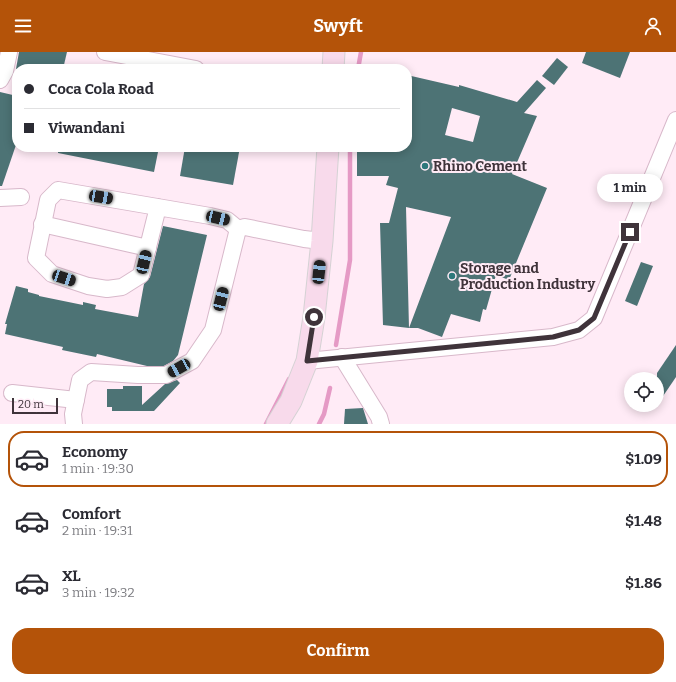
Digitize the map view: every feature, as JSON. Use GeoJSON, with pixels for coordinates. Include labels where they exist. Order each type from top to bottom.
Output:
{"type":"FeatureCollection","features":[{"type":"Feature","properties":{"kind":"main road"},"geometry":{"type":"LineString","coordinates":[[333,64],[334,52]]}},
{"type":"Feature","properties":{"kind":"main road"},"geometry":{"type":"LineString","coordinates":[[277,424],[291,401],[307,361],[314,317],[322,241],[328,152]]}},
{"type":"Feature","properties":{"kind":"street"},"geometry":{"type":"LineString","coordinates":[[0,80],[5,71],[9,52]]}},
{"type":"Feature","properties":{"kind":"street"},"geometry":{"type":"LineString","coordinates":[[104,52],[169,64]]}},
{"type":"Feature","properties":{"kind":"street"},"geometry":{"type":"LineString","coordinates":[[307,361],[553,337],[579,330],[594,318],[676,120]]}},
{"type":"Feature","properties":{"kind":"street"},"geometry":{"type":"LineString","coordinates":[[158,207],[141,275],[122,287],[107,289],[88,286],[52,274],[36,258],[48,200],[58,190],[158,207],[227,220],[238,229]]}},
{"type":"Feature","properties":{"kind":"street"},"geometry":{"type":"LineString","coordinates":[[0,198],[21,196]]}},
{"type":"Feature","properties":{"kind":"street"},"geometry":{"type":"LineString","coordinates":[[42,224],[148,248]]}},
{"type":"Feature","properties":{"kind":"street"},"geometry":{"type":"LineString","coordinates":[[238,229],[245,227],[304,239],[322,241]]}},
{"type":"Feature","properties":{"kind":"street"},"geometry":{"type":"LineString","coordinates":[[74,424],[73,414],[80,380],[91,372],[138,376],[166,375],[192,361],[213,330],[238,229]]}},
{"type":"Feature","properties":{"kind":"street"},"geometry":{"type":"LineString","coordinates":[[342,357],[380,416],[381,424]]}},
{"type":"Feature","properties":{"kind":"street"},"geometry":{"type":"LineString","coordinates":[[12,393],[76,400]]}},
{"type":"Feature","properties":{"kind":"building"},"geometry":{"type":"Polygon","coordinates":[[[19,52],[67,52],[64,64],[17,64],[19,52]]]}},
{"type":"Feature","properties":{"kind":"building"},"geometry":{"type":"Polygon","coordinates":[[[586,52],[630,52],[620,78],[582,63],[586,52]]]}},
{"type":"Feature","properties":{"kind":"building"},"geometry":{"type":"Polygon","coordinates":[[[557,58],[568,67],[554,85],[542,76],[557,58]]]}},
{"type":"Feature","properties":{"kind":"building"},"geometry":{"type":"Polygon","coordinates":[[[412,76],[459,87],[459,85],[517,102],[537,80],[546,88],[524,113],[537,116],[512,174],[547,188],[509,280],[496,275],[486,310],[483,309],[480,322],[451,314],[442,337],[418,328],[409,328],[383,325],[380,223],[389,223],[398,188],[386,185],[389,176],[357,176],[357,152],[412,152],[412,76]],[[452,108],[445,135],[473,142],[480,116],[452,108]],[[406,207],[409,328],[451,217],[406,207]]]}},
{"type":"Feature","properties":{"kind":"building"},"geometry":{"type":"Polygon","coordinates":[[[0,92],[12,95],[12,152],[14,152],[2,186],[0,186],[0,92]]]}},
{"type":"Feature","properties":{"kind":"building"},"geometry":{"type":"Polygon","coordinates":[[[58,152],[158,152],[154,172],[58,152]]]}},
{"type":"Feature","properties":{"kind":"building"},"geometry":{"type":"Polygon","coordinates":[[[184,152],[239,152],[233,185],[180,176],[184,152]]]}},
{"type":"Feature","properties":{"kind":"building"},"geometry":{"type":"Polygon","coordinates":[[[163,226],[207,235],[178,355],[173,361],[164,366],[147,366],[97,354],[96,357],[62,350],[63,347],[5,334],[7,324],[5,324],[16,286],[28,289],[28,292],[39,296],[83,305],[83,302],[96,305],[95,309],[138,317],[144,284],[150,277],[163,226]]]}},
{"type":"Feature","properties":{"kind":"building"},"geometry":{"type":"Polygon","coordinates":[[[641,262],[653,266],[637,306],[625,301],[641,262]]]}},
{"type":"Feature","properties":{"kind":"building"},"geometry":{"type":"Polygon","coordinates":[[[676,345],[676,377],[664,395],[664,372],[658,372],[676,345]]]}},
{"type":"Feature","properties":{"kind":"building"},"geometry":{"type":"Polygon","coordinates":[[[177,380],[180,383],[154,411],[112,411],[112,407],[107,407],[107,389],[123,389],[123,386],[142,386],[142,405],[165,384],[177,380]]]}},
{"type":"Feature","properties":{"kind":"building"},"geometry":{"type":"Polygon","coordinates":[[[363,408],[368,424],[344,424],[345,409],[363,408]]]}},
{"type":"Feature","properties":{"kind":"waterway"},"geometry":{"type":"LineString","coordinates":[[359,64],[361,52]]}},
{"type":"Feature","properties":{"kind":"waterway"},"geometry":{"type":"LineString","coordinates":[[336,345],[350,260],[350,152]]}},
{"type":"Feature","properties":{"kind":"waterway"},"geometry":{"type":"LineString","coordinates":[[266,424],[289,379]]}},
{"type":"Feature","properties":{"kind":"waterway"},"geometry":{"type":"LineString","coordinates":[[319,424],[324,414],[330,388]]}},
{"type":"Feature","properties":{"kind":"place","name":"Rhino Cement"},"geometry":{"type":"Point","coordinates":[425,166]}},
{"type":"Feature","properties":{"kind":"place","name":"Storage and Production Industry"},"geometry":{"type":"Point","coordinates":[452,276]}},
{"type":"Feature","properties":{"kind":"route"},"geometry":{"type":"LineString","coordinates":[[314,317],[307,361],[553,337],[579,330],[594,318],[630,232]]}}]}
